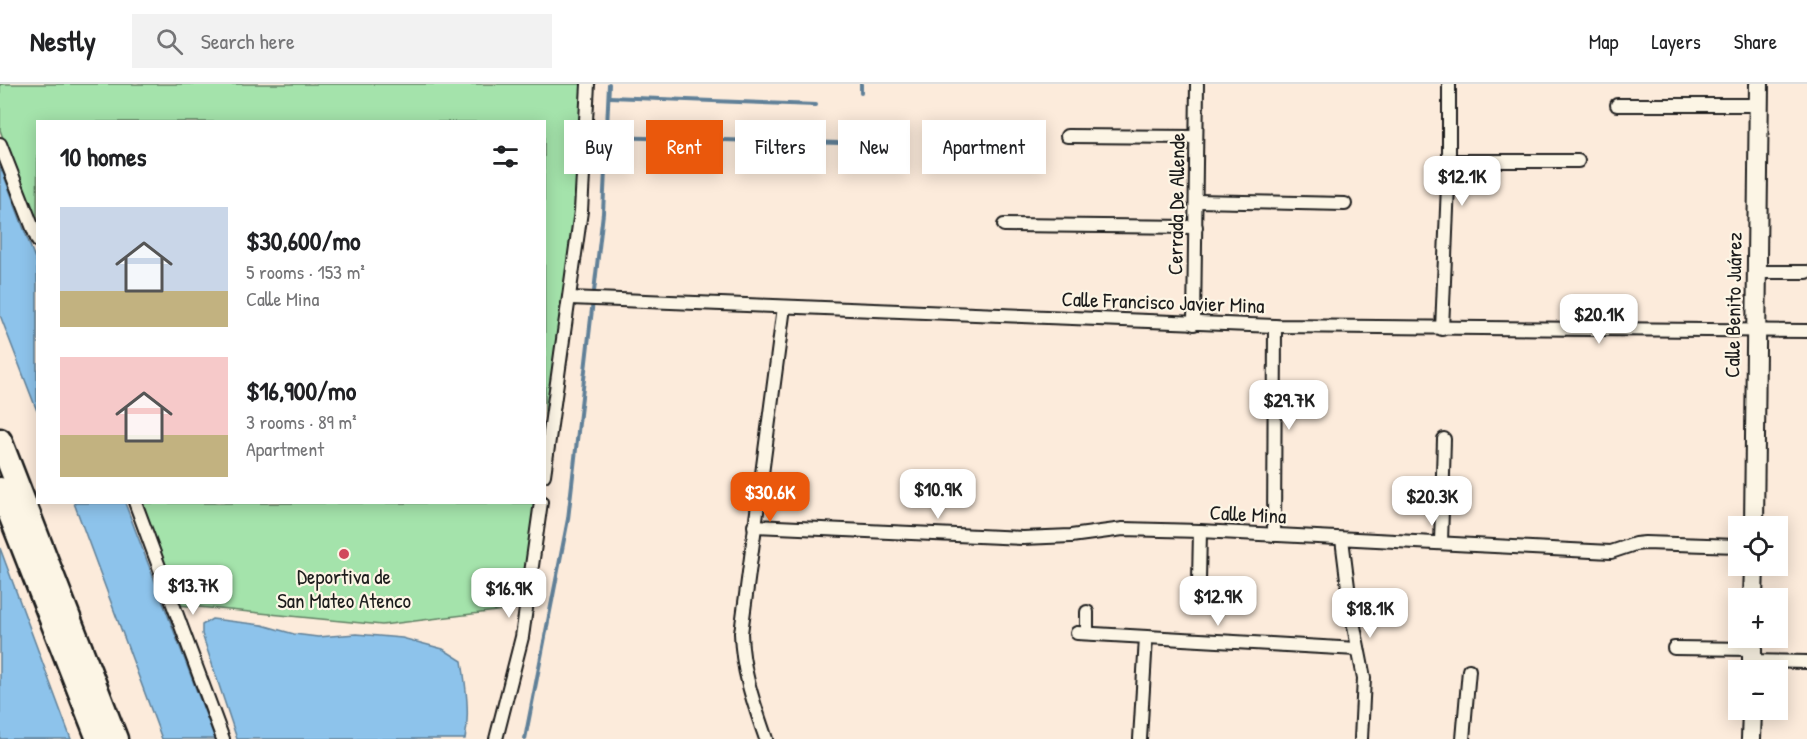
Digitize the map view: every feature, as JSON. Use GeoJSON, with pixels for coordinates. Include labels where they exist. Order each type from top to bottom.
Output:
{"type":"FeatureCollection","features":[{"type":"Feature","properties":{"kind":"highway"},"geometry":{"type":"LineString","coordinates":[[0,440],[116,739]]}},
{"type":"Feature","properties":{"kind":"highway"},"geometry":{"type":"LineString","coordinates":[[0,489],[98,739]]}},
{"type":"Feature","properties":{"kind":"main road","name":"Calle Benito Juárez"},"geometry":{"type":"LineString","coordinates":[[1754,516],[1759,84]]}},
{"type":"Feature","properties":{"kind":"main road"},"geometry":{"type":"LineString","coordinates":[[1751,739],[1752,720]]}},
{"type":"Feature","properties":{"kind":"street"},"geometry":{"type":"LineString","coordinates":[[546,461],[581,211],[588,84]]}},
{"type":"Feature","properties":{"kind":"street","name":"Cerrada De Allende"},"geometry":{"type":"LineString","coordinates":[[1194,324],[1197,84]]}},
{"type":"Feature","properties":{"kind":"street"},"geometry":{"type":"LineString","coordinates":[[1443,329],[1449,161],[1449,84]]}},
{"type":"Feature","properties":{"kind":"street"},"geometry":{"type":"LineString","coordinates":[[1617,105],[1758,105]]}},
{"type":"Feature","properties":{"kind":"street"},"geometry":{"type":"LineString","coordinates":[[1067,136],[1196,137]]}},
{"type":"Feature","properties":{"kind":"street"},"geometry":{"type":"LineString","coordinates":[[0,144],[36,236]]}},
{"type":"Feature","properties":{"kind":"street"},"geometry":{"type":"LineString","coordinates":[[1449,161],[1578,161]]}},
{"type":"Feature","properties":{"kind":"street"},"geometry":{"type":"LineString","coordinates":[[1196,201],[1345,204]]}},
{"type":"Feature","properties":{"kind":"street"},"geometry":{"type":"LineString","coordinates":[[1004,225],[1196,227]]}},
{"type":"Feature","properties":{"kind":"street"},"geometry":{"type":"LineString","coordinates":[[1756,272],[1807,272]]}},
{"type":"Feature","properties":{"kind":"street","name":"Calle Francisco Javier Mina"},"geometry":{"type":"LineString","coordinates":[[570,298],[1194,324],[1443,329],[1807,331]]}},
{"type":"Feature","properties":{"kind":"street"},"geometry":{"type":"LineString","coordinates":[[766,739],[747,683],[742,657],[741,633],[784,308]]}},
{"type":"Feature","properties":{"kind":"street"},"geometry":{"type":"LineString","coordinates":[[1274,535],[1275,326]]}},
{"type":"Feature","properties":{"kind":"street"},"geometry":{"type":"LineString","coordinates":[[1441,543],[1444,439]]}},
{"type":"Feature","properties":{"kind":"street"},"geometry":{"type":"LineString","coordinates":[[136,504],[223,739]]}},
{"type":"Feature","properties":{"kind":"street"},"geometry":{"type":"LineString","coordinates":[[496,739],[522,637],[541,504]]}},
{"type":"Feature","properties":{"kind":"street","name":"Calle Mina"},"geometry":{"type":"LineString","coordinates":[[754,526],[1023,538],[1071,536],[1122,530],[1200,531],[1611,552],[1645,543],[1728,546]]}},
{"type":"Feature","properties":{"kind":"street"},"geometry":{"type":"LineString","coordinates":[[1199,581],[1200,531]]}},
{"type":"Feature","properties":{"kind":"street"},"geometry":{"type":"LineString","coordinates":[[1342,539],[1357,649],[1364,678],[1361,739]]}},
{"type":"Feature","properties":{"kind":"street"},"geometry":{"type":"LineString","coordinates":[[1087,612],[1082,633],[1357,649]]}},
{"type":"Feature","properties":{"kind":"street"},"geometry":{"type":"LineString","coordinates":[[1140,739],[1146,638]]}},
{"type":"Feature","properties":{"kind":"street"},"geometry":{"type":"LineString","coordinates":[[1674,648],[1807,662]]}},
{"type":"Feature","properties":{"kind":"street"},"geometry":{"type":"LineString","coordinates":[[1463,739],[1469,670]]}},
{"type":"Feature","properties":{"kind":"green space"},"geometry":{"type":"Polygon","coordinates":[[[0,84],[582,84],[580,120],[564,120],[564,174],[577,174],[573,233],[546,435],[546,120],[36,120],[36,227],[0,130],[0,84]]]}},
{"type":"Feature","properties":{"kind":"green space","name":"Deportiva de San Mateo Atenco"},"geometry":{"type":"Polygon","coordinates":[[[140,504],[536,504],[522,608],[382,625],[178,605],[140,504]]]}},
{"type":"Feature","properties":{"kind":"water"},"geometry":{"type":"Polygon","coordinates":[[[0,165],[36,261],[36,408],[0,315],[0,165]]]}},
{"type":"Feature","properties":{"kind":"water"},"geometry":{"type":"Polygon","coordinates":[[[74,504],[125,504],[215,739],[162,739],[74,504]]]}},
{"type":"Feature","properties":{"kind":"water"},"geometry":{"type":"Polygon","coordinates":[[[0,548],[71,739],[0,739],[0,548]]]}},
{"type":"Feature","properties":{"kind":"water"},"geometry":{"type":"Polygon","coordinates":[[[212,619],[262,625],[294,634],[318,637],[356,634],[402,638],[443,649],[462,661],[467,710],[465,739],[237,739],[202,634],[202,625],[212,619]]]}},
{"type":"Feature","properties":{"kind":"waterway"},"geometry":{"type":"LineString","coordinates":[[525,739],[568,519],[603,213],[609,84]]}},
{"type":"Feature","properties":{"kind":"waterway"},"geometry":{"type":"LineString","coordinates":[[861,84],[861,93]]}},
{"type":"Feature","properties":{"kind":"waterway"},"geometry":{"type":"LineString","coordinates":[[609,97],[816,105]]}},
{"type":"Feature","properties":{"kind":"waterway"},"geometry":{"type":"LineString","coordinates":[[634,138],[838,143]]}},
{"type":"Feature","properties":{"kind":"place","name":"Deportiva de San Mateo Atenco"},"geometry":{"type":"Point","coordinates":[344,554]}}]}
